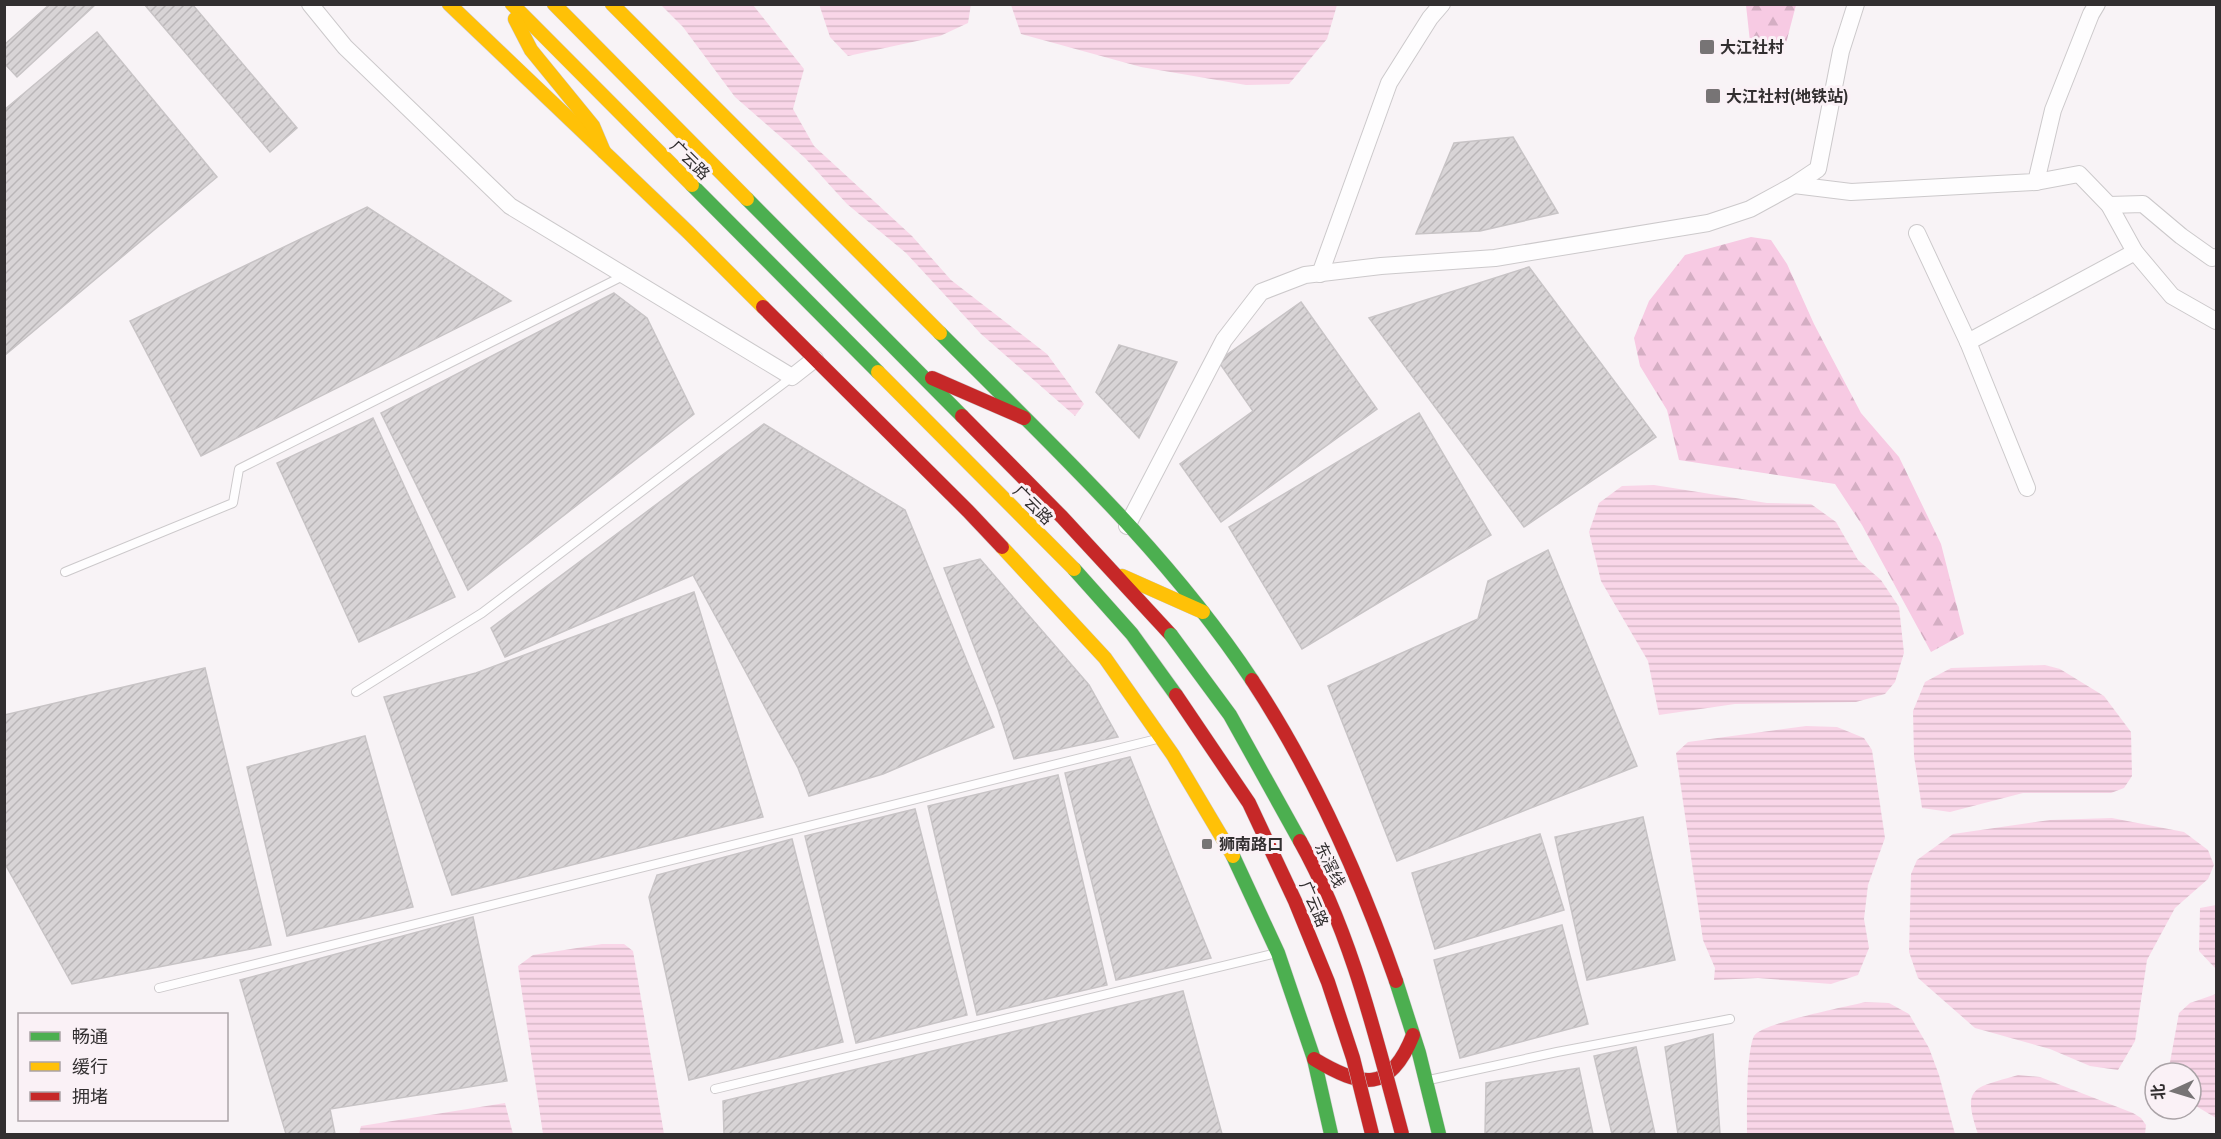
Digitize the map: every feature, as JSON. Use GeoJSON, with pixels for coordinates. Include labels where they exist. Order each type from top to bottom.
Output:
{"type":"FeatureCollection","features":[{"type":"Feature","properties":{"kind":"main road"},"geometry":{"type":"LineString","coordinates":[[448,4],[688,231],[968,511],[1105,658],[1161,738],[1230,848],[1278,952],[1314,1059],[1331,1134]]}},
{"type":"Feature","properties":{"kind":"main road"},"geometry":{"type":"LineString","coordinates":[[510,4],[531,50],[593,126],[604,152]]}},
{"type":"Feature","properties":{"kind":"main road","name":"广云路"},"geometry":{"type":"LineString","coordinates":[[510,4],[1092,587],[1132,634],[1249,803],[1295,901],[1335,1004],[1353,1058],[1372,1134]]}},
{"type":"Feature","properties":{"kind":"main road","name":"广云路"},"geometry":{"type":"LineString","coordinates":[[554,4],[1062,517],[1171,636]]}},
{"type":"Feature","properties":{"kind":"main road"},"geometry":{"type":"LineString","coordinates":[[612,4],[1094,489],[1203,612],[1276,715],[1324,802],[1358,880],[1396,980],[1439,1134]]}},
{"type":"Feature","properties":{"kind":"main road"},"geometry":{"type":"LineString","coordinates":[[918,372],[1024,418]]}},
{"type":"Feature","properties":{"kind":"main road"},"geometry":{"type":"LineString","coordinates":[[1112,572],[1203,612]]}},
{"type":"Feature","properties":{"kind":"main road","name":"东滘线"},"geometry":{"type":"LineString","coordinates":[[1171,636],[1230,715],[1318,873],[1359,978],[1402,1134]]}},
{"type":"Feature","properties":{"kind":"main road"},"geometry":{"type":"LineString","coordinates":[[1314,1059],[1336,1074],[1352,1080],[1370,1081],[1388,1074],[1401,1063],[1413,1035]]}},
{"type":"Feature","properties":{"kind":"street"},"geometry":{"type":"LineString","coordinates":[[310,4],[345,47],[510,206],[792,377],[815,359]]}},
{"type":"Feature","properties":{"kind":"street"},"geometry":{"type":"LineString","coordinates":[[1320,274],[1389,83],[1430,18],[1442,4]]}},
{"type":"Feature","properties":{"kind":"street"},"geometry":{"type":"LineString","coordinates":[[1127,526],[1224,340],[1261,292],[1305,275],[1381,266],[1495,258],[1708,223],[1750,209],[1818,169],[1841,51],[1856,4]]}},
{"type":"Feature","properties":{"kind":"street"},"geometry":{"type":"LineString","coordinates":[[2036,182],[2053,110],[2097,4]]}},
{"type":"Feature","properties":{"kind":"street"},"geometry":{"type":"LineString","coordinates":[[1794,185],[1851,192],[2036,182],[2079,174],[2109,205],[2135,252],[2172,296],[2217,321]]}},
{"type":"Feature","properties":{"kind":"street"},"geometry":{"type":"LineString","coordinates":[[2109,205],[2143,204],[2181,236],[2212,258],[2217,257]]}},
{"type":"Feature","properties":{"kind":"street"},"geometry":{"type":"LineString","coordinates":[[1917,233],[1968,342],[2027,488]]}},
{"type":"Feature","properties":{"kind":"street"},"geometry":{"type":"LineString","coordinates":[[1968,342],[2135,252]]}},
{"type":"Feature","properties":{"kind":"lane"},"geometry":{"type":"LineString","coordinates":[[64,572],[233,503],[239,469],[624,275]]}},
{"type":"Feature","properties":{"kind":"lane"},"geometry":{"type":"LineString","coordinates":[[356,693],[482,613],[792,377]]}},
{"type":"Feature","properties":{"kind":"lane"},"geometry":{"type":"LineString","coordinates":[[159,988],[1161,738]]}},
{"type":"Feature","properties":{"kind":"lane"},"geometry":{"type":"LineString","coordinates":[[715,1089],[1278,952]]}},
{"type":"Feature","properties":{"kind":"lane"},"geometry":{"type":"LineString","coordinates":[[1426,1081],[1568,1050],[1730,1019]]}},
{"type":"Feature","properties":{"kind":"green space"},"geometry":{"type":"Polygon","coordinates":[[[1746,5],[1796,5],[1785,47],[1751,51],[1746,5]]]}},
{"type":"Feature","properties":{"kind":"green space"},"geometry":{"type":"Polygon","coordinates":[[[1751,237],[1771,240],[1787,264],[1814,324],[1861,413],[1899,457],[1941,544],[1964,634],[1931,652],[1862,525],[1835,484],[1679,460],[1667,410],[1640,366],[1634,338],[1649,301],[1685,255],[1751,237]]]}},
{"type":"Feature","properties":{"kind":"shaded area"},"geometry":{"type":"Polygon","coordinates":[[[819,4],[971,4],[968,23],[940,36],[848,56],[830,37],[819,4]]]}},
{"type":"Feature","properties":{"kind":"shaded area"},"geometry":{"type":"Polygon","coordinates":[[[1011,4],[1337,5],[1327,39],[1289,84],[1246,85],[1141,67],[1021,34],[1011,4]]]}},
{"type":"Feature","properties":{"kind":"shaded area"},"geometry":{"type":"Polygon","coordinates":[[[661,5],[753,5],[804,69],[793,109],[814,146],[912,236],[951,280],[1047,354],[1084,404],[1075,416],[981,334],[906,253],[847,204],[805,158],[735,97],[683,27],[661,5]]]}},
{"type":"Feature","properties":{"kind":"shaded area"},"geometry":{"type":"Polygon","coordinates":[[[1654,485],[1767,503],[1811,504],[1836,522],[1858,560],[1881,580],[1899,607],[1904,653],[1895,682],[1885,694],[1856,702],[1735,704],[1659,715],[1648,661],[1601,581],[1589,532],[1599,503],[1622,486],[1654,485]]]}},
{"type":"Feature","properties":{"kind":"shaded area"},"geometry":{"type":"Polygon","coordinates":[[[2045,665],[2060,669],[2104,696],[2131,732],[2132,776],[2124,788],[2111,793],[2023,793],[1950,812],[1922,808],[1914,756],[1913,711],[1925,682],[1951,668],[2045,665]]]}},
{"type":"Feature","properties":{"kind":"shaded area"},"geometry":{"type":"Polygon","coordinates":[[[1806,726],[1837,727],[1864,738],[1872,750],[1885,838],[1868,885],[1864,919],[1869,948],[1858,975],[1831,984],[1758,978],[1714,980],[1715,968],[1703,940],[1676,753],[1688,742],[1806,726]]]}},
{"type":"Feature","properties":{"kind":"shaded area"},"geometry":{"type":"Polygon","coordinates":[[[2112,818],[2184,832],[2208,850],[2214,865],[2208,879],[2175,908],[2147,960],[2135,1041],[2118,1070],[2090,1066],[2050,1049],[1975,1028],[1918,978],[1909,952],[1911,874],[1917,860],[1953,834],[2050,820],[2112,818]]]}},
{"type":"Feature","properties":{"kind":"shaded area"},"geometry":{"type":"Polygon","coordinates":[[[2216,905],[2216,969],[2199,951],[2200,908],[2216,905]]]}},
{"type":"Feature","properties":{"kind":"shaded area"},"geometry":{"type":"Polygon","coordinates":[[[602,944],[624,944],[633,951],[664,1134],[543,1134],[518,966],[533,955],[602,944]]]}},
{"type":"Feature","properties":{"kind":"shaded area"},"geometry":{"type":"Polygon","coordinates":[[[2216,994],[2216,1118],[2203,1110],[2203,1061],[2170,1061],[2179,1013],[2190,1003],[2216,994]]]}},
{"type":"Feature","properties":{"kind":"shaded area"},"geometry":{"type":"Polygon","coordinates":[[[1865,1002],[1889,1003],[1909,1014],[1929,1048],[1955,1134],[1747,1134],[1748,1069],[1754,1036],[1760,1031],[1787,1021],[1865,1002]]]}},
{"type":"Feature","properties":{"kind":"shaded area"},"geometry":{"type":"Polygon","coordinates":[[[2018,1075],[2040,1077],[2133,1113],[2146,1125],[2145,1134],[1978,1134],[1971,1106],[1972,1097],[1982,1086],[2018,1075]]]}},
{"type":"Feature","properties":{"kind":"shaded area"},"geometry":{"type":"Polygon","coordinates":[[[505,1103],[513,1134],[359,1134],[361,1126],[505,1103]]]}},
{"type":"Feature","properties":{"kind":"building"},"geometry":{"type":"Polygon","coordinates":[[[50,4],[96,4],[17,77],[4,63],[4,45],[50,4]]]}},
{"type":"Feature","properties":{"kind":"building"},"geometry":{"type":"Polygon","coordinates":[[[144,4],[192,4],[297,128],[270,152],[144,4]]]}},
{"type":"Feature","properties":{"kind":"building"},"geometry":{"type":"Polygon","coordinates":[[[97,32],[217,177],[4,356],[4,110],[97,32]]]}},
{"type":"Feature","properties":{"kind":"building"},"geometry":{"type":"Polygon","coordinates":[[[1513,137],[1558,213],[1480,231],[1416,234],[1454,143],[1513,137]]]}},
{"type":"Feature","properties":{"kind":"building"},"geometry":{"type":"Polygon","coordinates":[[[367,207],[511,301],[201,456],[130,321],[367,207]]]}},
{"type":"Feature","properties":{"kind":"building"},"geometry":{"type":"Polygon","coordinates":[[[1529,267],[1656,437],[1524,527],[1369,318],[1529,267]]]}},
{"type":"Feature","properties":{"kind":"building"},"geometry":{"type":"Polygon","coordinates":[[[614,293],[647,318],[694,414],[468,590],[381,413],[614,293]]]}},
{"type":"Feature","properties":{"kind":"building"},"geometry":{"type":"Polygon","coordinates":[[[1301,302],[1377,409],[1221,522],[1180,464],[1253,411],[1218,361],[1301,302]]]}},
{"type":"Feature","properties":{"kind":"building"},"geometry":{"type":"Polygon","coordinates":[[[1119,345],[1177,362],[1139,438],[1096,392],[1119,345]]]}},
{"type":"Feature","properties":{"kind":"building"},"geometry":{"type":"Polygon","coordinates":[[[1419,413],[1491,535],[1302,649],[1229,527],[1419,413]]]}},
{"type":"Feature","properties":{"kind":"building"},"geometry":{"type":"Polygon","coordinates":[[[373,418],[455,597],[359,642],[277,463],[373,418]]]}},
{"type":"Feature","properties":{"kind":"building"},"geometry":{"type":"Polygon","coordinates":[[[764,424],[905,510],[994,727],[883,774],[809,796],[798,768],[693,575],[505,657],[491,628],[764,424]]]}},
{"type":"Feature","properties":{"kind":"building"},"geometry":{"type":"Polygon","coordinates":[[[1548,550],[1637,766],[1397,861],[1328,686],[1478,619],[1488,581],[1548,550]]]}},
{"type":"Feature","properties":{"kind":"building"},"geometry":{"type":"Polygon","coordinates":[[[980,559],[1089,685],[1118,737],[1014,759],[998,709],[944,568],[980,559]]]}},
{"type":"Feature","properties":{"kind":"building"},"geometry":{"type":"Polygon","coordinates":[[[694,592],[763,817],[452,895],[384,697],[476,673],[694,592]]]}},
{"type":"Feature","properties":{"kind":"building"},"geometry":{"type":"Polygon","coordinates":[[[205,668],[271,945],[72,984],[4,862],[4,715],[205,668]]]}},
{"type":"Feature","properties":{"kind":"building"},"geometry":{"type":"Polygon","coordinates":[[[365,736],[413,907],[287,936],[247,767],[365,736]]]}},
{"type":"Feature","properties":{"kind":"building"},"geometry":{"type":"Polygon","coordinates":[[[1130,757],[1211,958],[1116,980],[1065,773],[1130,757]]]}},
{"type":"Feature","properties":{"kind":"building"},"geometry":{"type":"Polygon","coordinates":[[[1058,775],[1107,985],[977,1015],[928,806],[1058,775]]]}},
{"type":"Feature","properties":{"kind":"building"},"geometry":{"type":"Polygon","coordinates":[[[915,809],[967,1015],[856,1043],[805,836],[915,809]]]}},
{"type":"Feature","properties":{"kind":"building"},"geometry":{"type":"Polygon","coordinates":[[[1643,817],[1675,960],[1587,980],[1555,837],[1643,817]]]}},
{"type":"Feature","properties":{"kind":"building"},"geometry":{"type":"Polygon","coordinates":[[[1540,834],[1564,910],[1435,949],[1412,873],[1540,834]]]}},
{"type":"Feature","properties":{"kind":"building"},"geometry":{"type":"Polygon","coordinates":[[[792,839],[843,1042],[689,1080],[649,897],[657,875],[792,839]]]}},
{"type":"Feature","properties":{"kind":"building"},"geometry":{"type":"Polygon","coordinates":[[[473,917],[507,1081],[330,1109],[335,1134],[286,1134],[240,980],[473,917]]]}},
{"type":"Feature","properties":{"kind":"building"},"geometry":{"type":"Polygon","coordinates":[[[1562,925],[1588,1024],[1460,1058],[1434,960],[1562,925]]]}},
{"type":"Feature","properties":{"kind":"building"},"geometry":{"type":"Polygon","coordinates":[[[1183,991],[1222,1134],[724,1134],[723,1101],[1183,991]]]}},
{"type":"Feature","properties":{"kind":"building"},"geometry":{"type":"Polygon","coordinates":[[[1713,1034],[1720,1134],[1678,1134],[1665,1047],[1713,1034]]]}},
{"type":"Feature","properties":{"kind":"building"},"geometry":{"type":"Polygon","coordinates":[[[1636,1047],[1655,1134],[1612,1134],[1594,1056],[1636,1047]]]}},
{"type":"Feature","properties":{"kind":"building"},"geometry":{"type":"Polygon","coordinates":[[[1579,1068],[1593,1134],[1485,1134],[1486,1083],[1579,1068]]]}},
{"type":"Feature","properties":{"kind":"traffic: fast"},"geometry":{"type":"LineString","coordinates":[[692,185],[878,372]]}},
{"type":"Feature","properties":{"kind":"traffic: fast"},"geometry":{"type":"LineString","coordinates":[[747,199],[962,416]]}},
{"type":"Feature","properties":{"kind":"traffic: fast"},"geometry":{"type":"LineString","coordinates":[[940,333],[1105,499],[1144,542],[1182,586],[1252,680]]}},
{"type":"Feature","properties":{"kind":"traffic: fast"},"geometry":{"type":"LineString","coordinates":[[1074,569],[1132,634],[1176,695]]}},
{"type":"Feature","properties":{"kind":"traffic: fast"},"geometry":{"type":"LineString","coordinates":[[1171,635],[1230,715],[1300,841]]}},
{"type":"Feature","properties":{"kind":"traffic: fast"},"geometry":{"type":"LineString","coordinates":[[1233,856],[1278,953],[1314,1059],[1331,1134]]}},
{"type":"Feature","properties":{"kind":"traffic: fast"},"geometry":{"type":"LineString","coordinates":[[1396,981],[1419,1053],[1439,1134]]}},
{"type":"Feature","properties":{"kind":"traffic: slow"},"geometry":{"type":"LineString","coordinates":[[449,4],[688,232],[763,307]]}},
{"type":"Feature","properties":{"kind":"traffic: slow"},"geometry":{"type":"LineString","coordinates":[[512,4],[692,185]]}},
{"type":"Feature","properties":{"kind":"traffic: slow"},"geometry":{"type":"LineString","coordinates":[[554,4],[747,199]]}},
{"type":"Feature","properties":{"kind":"traffic: slow"},"geometry":{"type":"LineString","coordinates":[[612,4],[940,333]]}},
{"type":"Feature","properties":{"kind":"traffic: slow"},"geometry":{"type":"LineString","coordinates":[[515,19],[531,50],[593,126],[604,152]]}},
{"type":"Feature","properties":{"kind":"traffic: slow"},"geometry":{"type":"LineString","coordinates":[[878,372],[1074,569]]}},
{"type":"Feature","properties":{"kind":"traffic: slow"},"geometry":{"type":"LineString","coordinates":[[1002,547],[1105,658],[1173,755],[1233,856]]}},
{"type":"Feature","properties":{"kind":"traffic: slow"},"geometry":{"type":"LineString","coordinates":[[1122,576],[1203,612]]}},
{"type":"Feature","properties":{"kind":"traffic: jam"},"geometry":{"type":"LineString","coordinates":[[763,307],[1002,547]]}},
{"type":"Feature","properties":{"kind":"traffic: jam"},"geometry":{"type":"LineString","coordinates":[[932,378],[1024,418]]}},
{"type":"Feature","properties":{"kind":"traffic: jam"},"geometry":{"type":"LineString","coordinates":[[962,416],[1062,517],[1171,635]]}},
{"type":"Feature","properties":{"kind":"traffic: jam"},"geometry":{"type":"LineString","coordinates":[[1252,680],[1295,752],[1333,826],[1367,902],[1396,981]]}},
{"type":"Feature","properties":{"kind":"traffic: jam"},"geometry":{"type":"LineString","coordinates":[[1176,695],[1249,803],[1295,901],[1328,982],[1353,1058],[1372,1134]]}},
{"type":"Feature","properties":{"kind":"traffic: jam"},"geometry":{"type":"LineString","coordinates":[[1300,841],[1334,911],[1348,947],[1402,1134]]}},
{"type":"Feature","properties":{"kind":"traffic: jam"},"geometry":{"type":"LineString","coordinates":[[1314,1059],[1346,1076],[1373,1080],[1384,1076],[1395,1067],[1413,1035]]}},
{"type":"Feature","properties":{"kind":"place","name":"大江社村"},"geometry":{"type":"Point","coordinates":[1707,47]}},
{"type":"Feature","properties":{"kind":"place","name":"大江社村(地铁站)"},"geometry":{"type":"Point","coordinates":[1713,96]}},
{"type":"Feature","properties":{"kind":"place","name":"狮南路口"},"geometry":{"type":"Point","coordinates":[1207,844]}}]}
